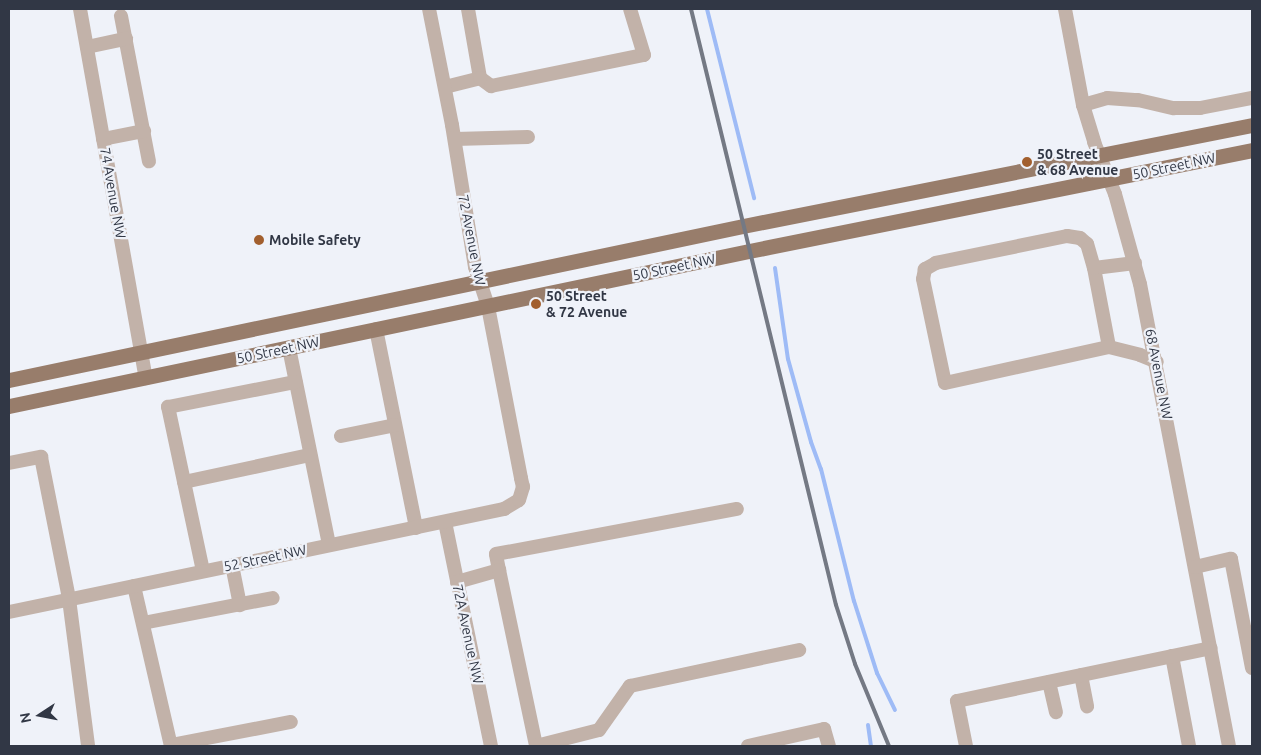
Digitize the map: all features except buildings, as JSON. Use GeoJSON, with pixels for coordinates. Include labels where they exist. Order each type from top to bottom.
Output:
{"type":"FeatureCollection","features":[{"type":"Feature","properties":{"kind":"main road","name":"50 Street NW"},"geometry":{"type":"LineString","coordinates":[[9,380],[478,280],[1252,125]]}},
{"type":"Feature","properties":{"kind":"main road","name":"50 Street NW"},"geometry":{"type":"LineString","coordinates":[[9,406],[759,249],[1252,150]]}},
{"type":"Feature","properties":{"kind":"street","name":"74 Avenue NW"},"geometry":{"type":"LineString","coordinates":[[80,9],[146,378]]}},
{"type":"Feature","properties":{"kind":"street","name":"72 Avenue NW"},"geometry":{"type":"LineString","coordinates":[[430,9],[455,139],[478,280],[488,306],[523,487],[518,500]]}},
{"type":"Feature","properties":{"kind":"street"},"geometry":{"type":"LineString","coordinates":[[468,9],[480,78],[491,86],[644,56],[630,9]]}},
{"type":"Feature","properties":{"kind":"street","name":"68 Avenue NW"},"geometry":{"type":"LineString","coordinates":[[1065,9],[1083,105],[1110,180],[1135,262],[1157,362],[1229,746]]}},
{"type":"Feature","properties":{"kind":"street"},"geometry":{"type":"LineString","coordinates":[[121,16],[150,162]]}},
{"type":"Feature","properties":{"kind":"street"},"geometry":{"type":"LineString","coordinates":[[87,47],[126,39]]}},
{"type":"Feature","properties":{"kind":"street"},"geometry":{"type":"LineString","coordinates":[[445,87],[480,78]]}},
{"type":"Feature","properties":{"kind":"street"},"geometry":{"type":"LineString","coordinates":[[1083,105],[1108,98],[1138,100],[1174,108],[1200,108],[1252,98]]}},
{"type":"Feature","properties":{"kind":"street"},"geometry":{"type":"LineString","coordinates":[[103,139],[144,131]]}},
{"type":"Feature","properties":{"kind":"street"},"geometry":{"type":"LineString","coordinates":[[455,139],[528,137]]}},
{"type":"Feature","properties":{"kind":"street"},"geometry":{"type":"LineString","coordinates":[[1109,347],[1094,268],[1087,244],[1080,238],[1068,236],[936,263],[925,269],[923,279],[945,383],[1109,347],[1140,355],[1157,362]]}},
{"type":"Feature","properties":{"kind":"street"},"geometry":{"type":"LineString","coordinates":[[1094,268],[1135,262]]}},
{"type":"Feature","properties":{"kind":"street"},"geometry":{"type":"LineString","coordinates":[[376,330],[416,528]]}},
{"type":"Feature","properties":{"kind":"street"},"geometry":{"type":"LineString","coordinates":[[289,348],[329,546]]}},
{"type":"Feature","properties":{"kind":"street"},"geometry":{"type":"LineString","coordinates":[[203,571],[168,407],[296,382]]}},
{"type":"Feature","properties":{"kind":"street"},"geometry":{"type":"LineString","coordinates":[[341,436],[395,425]]}},
{"type":"Feature","properties":{"kind":"street"},"geometry":{"type":"LineString","coordinates":[[184,482],[310,455]]}},
{"type":"Feature","properties":{"kind":"street"},"geometry":{"type":"LineString","coordinates":[[9,463],[41,457],[69,599],[88,746]]}},
{"type":"Feature","properties":{"kind":"street","name":"52 Street NW"},"geometry":{"type":"LineString","coordinates":[[9,612],[509,508],[518,500]]}},
{"type":"Feature","properties":{"kind":"street"},"geometry":{"type":"LineString","coordinates":[[737,509],[496,554],[536,746],[599,730],[630,686],[799,650]]}},
{"type":"Feature","properties":{"kind":"street","name":"72A Avenue NW"},"geometry":{"type":"LineString","coordinates":[[445,522],[491,746]]}},
{"type":"Feature","properties":{"kind":"street"},"geometry":{"type":"LineString","coordinates":[[1195,567],[1231,559],[1252,668]]}},
{"type":"Feature","properties":{"kind":"street"},"geometry":{"type":"LineString","coordinates":[[232,565],[240,605]]}},
{"type":"Feature","properties":{"kind":"street"},"geometry":{"type":"LineString","coordinates":[[457,582],[499,570]]}},
{"type":"Feature","properties":{"kind":"street"},"geometry":{"type":"LineString","coordinates":[[134,586],[171,746],[291,722]]}},
{"type":"Feature","properties":{"kind":"street"},"geometry":{"type":"LineString","coordinates":[[143,623],[273,598]]}},
{"type":"Feature","properties":{"kind":"street"},"geometry":{"type":"LineString","coordinates":[[966,746],[957,701],[1210,648]]}},
{"type":"Feature","properties":{"kind":"street"},"geometry":{"type":"LineString","coordinates":[[1172,656],[1189,746]]}},
{"type":"Feature","properties":{"kind":"street"},"geometry":{"type":"LineString","coordinates":[[1080,675],[1087,706]]}},
{"type":"Feature","properties":{"kind":"street"},"geometry":{"type":"LineString","coordinates":[[1049,682],[1056,712]]}},
{"type":"Feature","properties":{"kind":"street"},"geometry":{"type":"LineString","coordinates":[[748,746],[824,729],[829,746]]}},
{"type":"Feature","properties":{"kind":"waterway"},"geometry":{"type":"LineString","coordinates":[[707,9],[754,198]]}},
{"type":"Feature","properties":{"kind":"waterway"},"geometry":{"type":"LineString","coordinates":[[775,268],[788,359],[811,442],[821,469],[854,601],[877,673],[895,710]]}},
{"type":"Feature","properties":{"kind":"waterway"},"geometry":{"type":"LineString","coordinates":[[868,725],[871,746]]}},
{"type":"Feature","properties":{"kind":"railway"},"geometry":{"type":"LineString","coordinates":[[691,9],[836,605],[855,664],[889,746]]}},
{"type":"Feature","properties":{"kind":"place","name":"50 Street & 68 Avenue"},"geometry":{"type":"Point","coordinates":[1027,162]}},
{"type":"Feature","properties":{"kind":"place","name":"Mobile Safety"},"geometry":{"type":"Point","coordinates":[259,240]}},
{"type":"Feature","properties":{"kind":"place","name":"50 Street & 72 Avenue"},"geometry":{"type":"Point","coordinates":[536,304]}}]}
